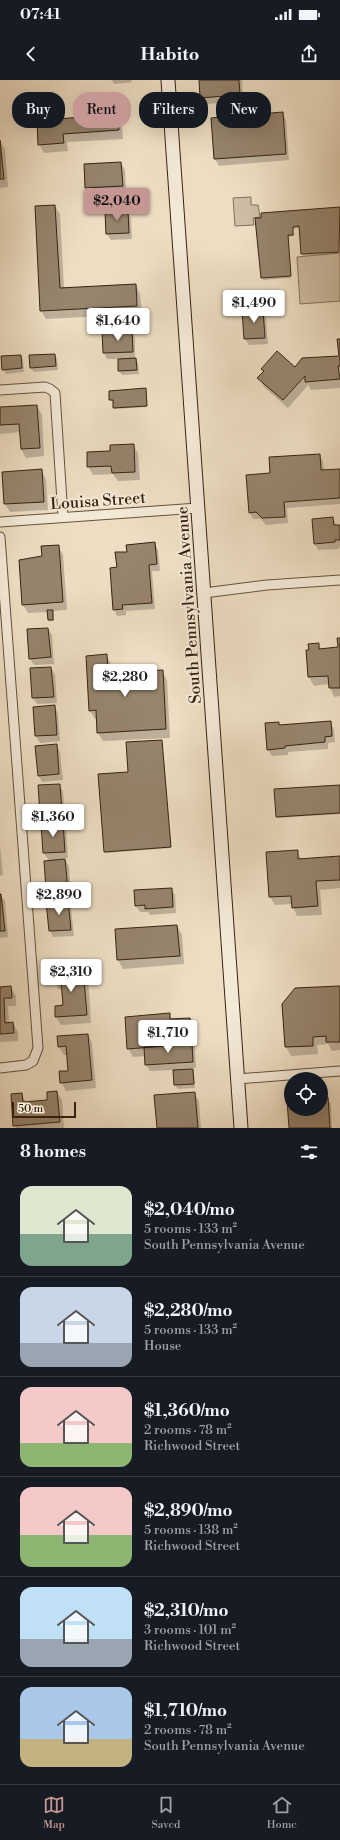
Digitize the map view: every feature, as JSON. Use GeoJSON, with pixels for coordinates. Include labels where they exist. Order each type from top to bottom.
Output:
{"type":"FeatureCollection","features":[{"type":"Feature","properties":{"kind":"main road","name":"South Pennsylvania Avenue"},"geometry":{"type":"LineString","coordinates":[[168,80],[241,1128]]}},
{"type":"Feature","properties":{"kind":"street"},"geometry":{"type":"LineString","coordinates":[[0,390],[45,387],[55,393],[63,517]]}},
{"type":"Feature","properties":{"kind":"street","name":"Louisa Street"},"geometry":{"type":"LineString","coordinates":[[0,522],[198,508]]}},
{"type":"Feature","properties":{"kind":"street"},"geometry":{"type":"LineString","coordinates":[[0,537],[38,1048],[33,1061],[26,1065],[0,1068]]}},
{"type":"Feature","properties":{"kind":"street"},"geometry":{"type":"LineString","coordinates":[[204,593],[267,585],[340,580]]}},
{"type":"Feature","properties":{"kind":"street"},"geometry":{"type":"LineString","coordinates":[[238,1079],[340,1071]]}},
{"type":"Feature","properties":{"kind":"shaded area"},"geometry":{"type":"Polygon","coordinates":[[[251,197],[251,205],[258,205],[260,217],[253,218],[254,225],[235,226],[233,198],[251,197]]]}},
{"type":"Feature","properties":{"kind":"shaded area"},"geometry":{"type":"Polygon","coordinates":[[[340,253],[340,301],[300,304],[297,257],[340,253]]]}},
{"type":"Feature","properties":{"kind":"building"},"geometry":{"type":"Polygon","coordinates":[[[199,80],[239,80],[240,92],[216,92],[216,97],[208,97],[208,92],[200,92],[199,80]]]}},
{"type":"Feature","properties":{"kind":"building"},"geometry":{"type":"Polygon","coordinates":[[[283,112],[286,154],[214,159],[211,118],[216,118],[216,128],[271,128],[271,113],[283,112]]]}},
{"type":"Feature","properties":{"kind":"building"},"geometry":{"type":"Polygon","coordinates":[[[65,118],[73,118],[73,128],[119,128],[119,130],[63,134],[64,143],[38,145],[37,128],[65,128],[65,118]]]}},
{"type":"Feature","properties":{"kind":"building"},"geometry":{"type":"Polygon","coordinates":[[[0,140],[4,179],[0,179],[0,140]]]}},
{"type":"Feature","properties":{"kind":"building"},"geometry":{"type":"Polygon","coordinates":[[[121,162],[123,186],[85,188],[84,164],[121,162]]]}},
{"type":"Feature","properties":{"kind":"building"},"geometry":{"type":"Polygon","coordinates":[[[55,205],[60,288],[136,284],[137,306],[40,311],[35,206],[55,205]]]}},
{"type":"Feature","properties":{"kind":"building"},"geometry":{"type":"Polygon","coordinates":[[[340,207],[339,252],[301,254],[299,226],[293,227],[293,235],[288,235],[291,276],[261,278],[255,218],[261,218],[261,213],[340,207]]]}},
{"type":"Feature","properties":{"kind":"building"},"geometry":{"type":"Polygon","coordinates":[[[128,211],[129,233],[106,234],[105,212],[128,211]]]}},
{"type":"Feature","properties":{"kind":"building"},"geometry":{"type":"Polygon","coordinates":[[[263,310],[265,338],[244,339],[242,311],[263,310]]]}},
{"type":"Feature","properties":{"kind":"building"},"geometry":{"type":"Polygon","coordinates":[[[132,331],[133,352],[103,353],[102,332],[132,331]]]}},
{"type":"Feature","properties":{"kind":"building"},"geometry":{"type":"Polygon","coordinates":[[[337,339],[340,339],[340,366],[338,366],[340,379],[305,382],[305,376],[283,400],[257,378],[264,371],[261,369],[277,351],[295,367],[302,358],[339,356],[337,339]]]}},
{"type":"Feature","properties":{"kind":"building"},"geometry":{"type":"Polygon","coordinates":[[[55,354],[56,366],[30,368],[29,355],[55,354]]]}},
{"type":"Feature","properties":{"kind":"building"},"geometry":{"type":"Polygon","coordinates":[[[21,355],[22,368],[2,370],[1,356],[21,355]]]}},
{"type":"Feature","properties":{"kind":"building"},"geometry":{"type":"Polygon","coordinates":[[[136,358],[137,370],[118,371],[118,359],[136,358]]]}},
{"type":"Feature","properties":{"kind":"building"},"geometry":{"type":"Polygon","coordinates":[[[146,388],[147,406],[113,408],[113,400],[109,400],[109,391],[146,388]]]}},
{"type":"Feature","properties":{"kind":"building"},"geometry":{"type":"Polygon","coordinates":[[[37,405],[40,448],[21,449],[19,424],[0,425],[0,407],[37,405]]]}},
{"type":"Feature","properties":{"kind":"building"},"geometry":{"type":"Polygon","coordinates":[[[134,444],[135,472],[112,473],[111,466],[87,467],[87,452],[110,451],[110,445],[134,444]]]}},
{"type":"Feature","properties":{"kind":"building"},"geometry":{"type":"Polygon","coordinates":[[[320,454],[321,470],[340,469],[340,498],[284,502],[285,517],[262,518],[256,512],[249,513],[246,475],[270,473],[269,457],[320,454]]]}},
{"type":"Feature","properties":{"kind":"building"},"geometry":{"type":"Polygon","coordinates":[[[42,469],[44,502],[4,504],[2,472],[42,469]]]}},
{"type":"Feature","properties":{"kind":"building"},"geometry":{"type":"Polygon","coordinates":[[[333,517],[334,525],[340,525],[340,540],[335,540],[335,542],[314,544],[312,519],[333,517]]]}},
{"type":"Feature","properties":{"kind":"building"},"geometry":{"type":"Polygon","coordinates":[[[155,542],[157,564],[149,565],[152,603],[122,605],[123,609],[113,610],[110,568],[117,567],[115,552],[127,552],[126,545],[155,542]]]}},
{"type":"Feature","properties":{"kind":"building"},"geometry":{"type":"Polygon","coordinates":[[[59,545],[63,602],[22,605],[19,560],[42,556],[41,546],[59,545]]]}},
{"type":"Feature","properties":{"kind":"building"},"geometry":{"type":"Polygon","coordinates":[[[47,610],[53,610],[53,620],[48,620],[47,610]]]}},
{"type":"Feature","properties":{"kind":"building"},"geometry":{"type":"Polygon","coordinates":[[[48,628],[51,657],[29,659],[27,629],[48,628]]]}},
{"type":"Feature","properties":{"kind":"building"},"geometry":{"type":"Polygon","coordinates":[[[337,638],[340,638],[340,688],[329,688],[328,676],[308,677],[306,650],[309,650],[308,644],[319,643],[319,649],[338,647],[337,638]]]}},
{"type":"Feature","properties":{"kind":"building"},"geometry":{"type":"Polygon","coordinates":[[[107,654],[108,673],[163,670],[166,729],[97,733],[96,710],[89,711],[86,656],[107,654]]]}},
{"type":"Feature","properties":{"kind":"building"},"geometry":{"type":"Polygon","coordinates":[[[51,667],[54,697],[32,698],[30,668],[51,667]]]}},
{"type":"Feature","properties":{"kind":"building"},"geometry":{"type":"Polygon","coordinates":[[[55,705],[57,735],[35,736],[33,707],[55,705]]]}},
{"type":"Feature","properties":{"kind":"building"},"geometry":{"type":"Polygon","coordinates":[[[331,721],[332,736],[325,737],[325,742],[285,746],[285,748],[267,750],[265,723],[279,722],[279,725],[331,721]]]}},
{"type":"Feature","properties":{"kind":"building"},"geometry":{"type":"Polygon","coordinates":[[[162,740],[171,847],[104,852],[98,774],[128,772],[126,742],[162,740]]]}},
{"type":"Feature","properties":{"kind":"building"},"geometry":{"type":"Polygon","coordinates":[[[57,744],[59,774],[38,776],[35,746],[57,744]]]}},
{"type":"Feature","properties":{"kind":"building"},"geometry":{"type":"Polygon","coordinates":[[[60,784],[62,813],[40,815],[38,785],[60,784]]]}},
{"type":"Feature","properties":{"kind":"building"},"geometry":{"type":"Polygon","coordinates":[[[340,785],[340,813],[276,817],[274,789],[340,785]]]}},
{"type":"Feature","properties":{"kind":"building"},"geometry":{"type":"Polygon","coordinates":[[[63,822],[65,852],[43,853],[41,824],[63,822]]]}},
{"type":"Feature","properties":{"kind":"building"},"geometry":{"type":"Polygon","coordinates":[[[298,850],[298,859],[340,856],[340,880],[316,881],[318,906],[292,908],[291,896],[269,897],[266,852],[298,850]]]}},
{"type":"Feature","properties":{"kind":"building"},"geometry":{"type":"Polygon","coordinates":[[[65,859],[68,889],[46,890],[44,861],[65,859]]]}},
{"type":"Feature","properties":{"kind":"building"},"geometry":{"type":"Polygon","coordinates":[[[172,888],[173,907],[145,909],[145,905],[135,906],[134,890],[172,888]]]}},
{"type":"Feature","properties":{"kind":"building"},"geometry":{"type":"Polygon","coordinates":[[[1,894],[5,931],[0,931],[1,894]]]}},
{"type":"Feature","properties":{"kind":"building"},"geometry":{"type":"Polygon","coordinates":[[[68,900],[71,930],[49,931],[46,902],[68,900]]]}},
{"type":"Feature","properties":{"kind":"building"},"geometry":{"type":"Polygon","coordinates":[[[177,925],[180,956],[117,960],[115,929],[177,925]]]}},
{"type":"Feature","properties":{"kind":"building"},"geometry":{"type":"Polygon","coordinates":[[[83,968],[87,1015],[55,1017],[55,1006],[63,1005],[61,981],[53,981],[52,971],[83,968]]]}},
{"type":"Feature","properties":{"kind":"building"},"geometry":{"type":"Polygon","coordinates":[[[11,986],[12,998],[4,998],[5,1023],[13,1022],[14,1033],[0,1034],[0,987],[11,986]]]}},
{"type":"Feature","properties":{"kind":"building"},"geometry":{"type":"Polygon","coordinates":[[[340,986],[340,1042],[326,1042],[326,1036],[313,1037],[313,1046],[285,1047],[282,1004],[295,988],[340,986]]]}},
{"type":"Feature","properties":{"kind":"building"},"geometry":{"type":"Polygon","coordinates":[[[170,1013],[170,1019],[190,1018],[192,1044],[127,1049],[125,1017],[170,1013]]]}},
{"type":"Feature","properties":{"kind":"building"},"geometry":{"type":"Polygon","coordinates":[[[88,1034],[92,1080],[60,1083],[59,1071],[68,1071],[66,1046],[58,1047],[57,1036],[88,1034]]]}},
{"type":"Feature","properties":{"kind":"building"},"geometry":{"type":"Polygon","coordinates":[[[192,1044],[193,1062],[145,1065],[144,1047],[192,1044]]]}},
{"type":"Feature","properties":{"kind":"building"},"geometry":{"type":"Polygon","coordinates":[[[193,1069],[194,1084],[174,1085],[173,1070],[193,1069]]]}},
{"type":"Feature","properties":{"kind":"building"},"geometry":{"type":"Polygon","coordinates":[[[57,1091],[60,1122],[13,1126],[11,1094],[22,1093],[23,1102],[47,1100],[47,1092],[57,1091]]]}},
{"type":"Feature","properties":{"kind":"building"},"geometry":{"type":"Polygon","coordinates":[[[195,1092],[198,1128],[157,1128],[154,1095],[195,1092]]]}},
{"type":"Feature","properties":{"kind":"building"},"geometry":{"type":"Polygon","coordinates":[[[328,1097],[330,1128],[289,1128],[288,1116],[328,1116],[328,1097]]]}}]}
